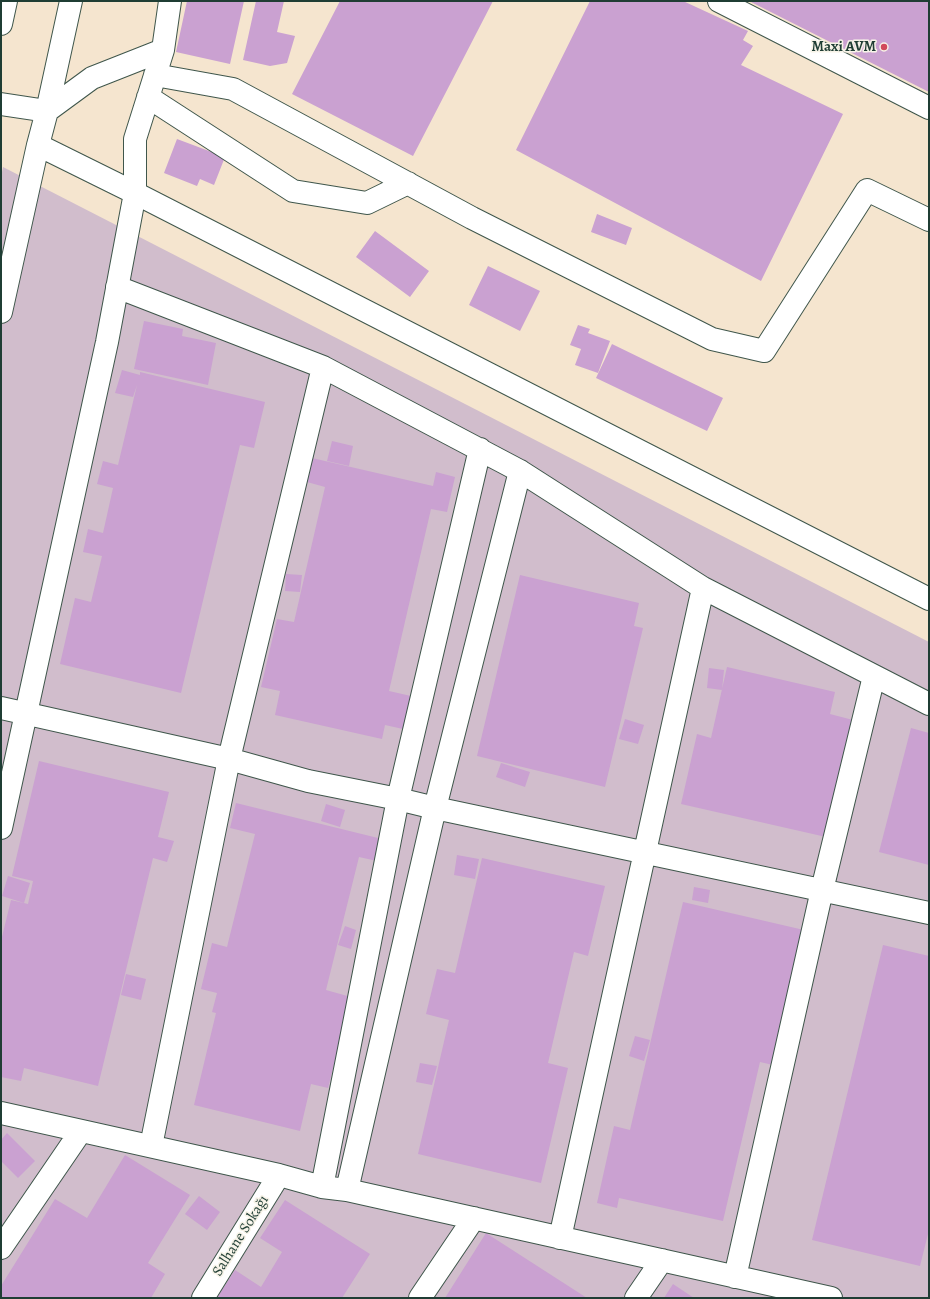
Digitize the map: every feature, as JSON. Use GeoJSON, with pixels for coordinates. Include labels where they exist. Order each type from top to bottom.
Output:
{"type":"FeatureCollection","features":[{"type":"Feature","properties":{"kind":"main road"},"geometry":{"type":"LineString","coordinates":[[1,24],[6,1]]}},
{"type":"Feature","properties":{"kind":"main road"},"geometry":{"type":"LineString","coordinates":[[1,312],[71,1]]}},
{"type":"Feature","properties":{"kind":"main road"},"geometry":{"type":"LineString","coordinates":[[1,828],[108,342],[135,193],[135,139],[163,50],[170,1]]}},
{"type":"Feature","properties":{"kind":"main road"},"geometry":{"type":"LineString","coordinates":[[720,1],[929,108]]}},
{"type":"Feature","properties":{"kind":"main road"},"geometry":{"type":"LineString","coordinates":[[1,104],[47,111],[92,78],[163,50]]}},
{"type":"Feature","properties":{"kind":"main road"},"geometry":{"type":"LineString","coordinates":[[155,75],[233,89],[472,218],[712,339],[764,351],[867,190],[929,220]]}},
{"type":"Feature","properties":{"kind":"main road"},"geometry":{"type":"LineString","coordinates":[[148,97],[292,191],[367,203],[408,183]]}},
{"type":"Feature","properties":{"kind":"main road"},"geometry":{"type":"LineString","coordinates":[[38,146],[135,193],[929,599]]}},
{"type":"Feature","properties":{"kind":"main road"},"geometry":{"type":"LineString","coordinates":[[117,287],[323,367],[520,471],[703,588],[929,704]]}},
{"type":"Feature","properties":{"kind":"main road"},"geometry":{"type":"LineString","coordinates":[[152,1146],[229,759],[323,367]]}},
{"type":"Feature","properties":{"kind":"main road"},"geometry":{"type":"LineString","coordinates":[[322,1187],[398,799],[480,449]]}},
{"type":"Feature","properties":{"kind":"main road"},"geometry":{"type":"LineString","coordinates":[[347,1190],[435,808],[520,471]]}},
{"type":"Feature","properties":{"kind":"main road"},"geometry":{"type":"LineString","coordinates":[[560,1238],[703,588]]}},
{"type":"Feature","properties":{"kind":"main road"},"geometry":{"type":"LineString","coordinates":[[735,1277],[822,890],[874,676]]}},
{"type":"Feature","properties":{"kind":"main road"},"geometry":{"type":"LineString","coordinates":[[1,708],[229,759],[308,781],[929,913]]}},
{"type":"Feature","properties":{"kind":"main road"},"geometry":{"type":"LineString","coordinates":[[1,1113],[279,1175],[322,1187],[347,1190],[831,1298]]}},
{"type":"Feature","properties":{"kind":"main road"},"geometry":{"type":"LineString","coordinates":[[1,1248],[81,1131]]}},
{"type":"Feature","properties":{"kind":"main road","name":"Salhane Sokağı"},"geometry":{"type":"LineString","coordinates":[[203,1298],[279,1175]]}},
{"type":"Feature","properties":{"kind":"main road"},"geometry":{"type":"LineString","coordinates":[[420,1298],[474,1218]]}},
{"type":"Feature","properties":{"kind":"main road"},"geometry":{"type":"LineString","coordinates":[[636,1298],[662,1260]]}},
{"type":"Feature","properties":{"kind":"shaded area"},"geometry":{"type":"Polygon","coordinates":[[[3,167],[929,642],[929,1298],[1,1298],[1,177],[3,167]]]}},
{"type":"Feature","properties":{"kind":"building"},"geometry":{"type":"Polygon","coordinates":[[[187,1],[244,1],[230,64],[176,52],[187,1]]]}},
{"type":"Feature","properties":{"kind":"building"},"geometry":{"type":"Polygon","coordinates":[[[256,1],[284,1],[277,32],[295,36],[287,63],[270,66],[243,60],[256,1]]]}},
{"type":"Feature","properties":{"kind":"building"},"geometry":{"type":"Polygon","coordinates":[[[340,1],[493,1],[413,156],[292,94],[340,1]]]}},
{"type":"Feature","properties":{"kind":"building"},"geometry":{"type":"Polygon","coordinates":[[[590,1],[683,1],[748,31],[743,40],[753,46],[741,65],[843,114],[761,281],[516,150],[590,1]]]}},
{"type":"Feature","properties":{"kind":"building","name":"Maxi AVM"},"geometry":{"type":"Polygon","coordinates":[[[749,1],[929,1],[929,92],[749,1]]]}},
{"type":"Feature","properties":{"kind":"building"},"geometry":{"type":"Polygon","coordinates":[[[177,139],[225,157],[214,185],[200,179],[197,186],[164,173],[177,139]]]}},
{"type":"Feature","properties":{"kind":"building"},"geometry":{"type":"Polygon","coordinates":[[[597,214],[632,228],[626,245],[591,232],[597,214]]]}},
{"type":"Feature","properties":{"kind":"building"},"geometry":{"type":"Polygon","coordinates":[[[375,231],[429,271],[410,297],[356,257],[375,231]]]}},
{"type":"Feature","properties":{"kind":"building"},"geometry":{"type":"Polygon","coordinates":[[[488,266],[540,291],[520,331],[469,305],[488,266]]]}},
{"type":"Feature","properties":{"kind":"building"},"geometry":{"type":"Polygon","coordinates":[[[144,321],[183,329],[182,336],[216,343],[208,385],[134,369],[144,321]]]}},
{"type":"Feature","properties":{"kind":"building"},"geometry":{"type":"Polygon","coordinates":[[[578,325],[590,329],[588,333],[610,341],[598,373],[575,365],[581,349],[570,345],[578,325]]]}},
{"type":"Feature","properties":{"kind":"building"},"geometry":{"type":"Polygon","coordinates":[[[612,344],[723,398],[707,431],[596,378],[612,344]]]}},
{"type":"Feature","properties":{"kind":"building"},"geometry":{"type":"Polygon","coordinates":[[[122,370],[140,375],[140,372],[265,402],[254,448],[240,445],[181,693],[60,664],[75,598],[91,602],[102,556],[83,552],[88,529],[103,533],[113,488],[97,484],[103,461],[118,465],[137,385],[133,397],[115,393],[122,370]]]}},
{"type":"Feature","properties":{"kind":"building"},"geometry":{"type":"Polygon","coordinates":[[[332,441],[353,446],[349,466],[327,461],[332,441]]]}},
{"type":"Feature","properties":{"kind":"building"},"geometry":{"type":"Polygon","coordinates":[[[312,458],[433,486],[436,472],[455,477],[447,512],[431,509],[389,691],[411,696],[403,729],[385,725],[382,739],[275,715],[280,691],[261,687],[277,619],[294,622],[325,487],[307,482],[312,458]]]}},
{"type":"Feature","properties":{"kind":"building"},"geometry":{"type":"Polygon","coordinates":[[[286,574],[302,575],[300,592],[285,591],[286,574]]]}},
{"type":"Feature","properties":{"kind":"building"},"geometry":{"type":"Polygon","coordinates":[[[520,575],[639,603],[634,626],[643,628],[605,787],[477,756],[520,575]]]}},
{"type":"Feature","properties":{"kind":"building"},"geometry":{"type":"Polygon","coordinates":[[[727,667],[835,692],[830,714],[853,720],[826,837],[681,804],[697,734],[711,738],[727,667]]]}},
{"type":"Feature","properties":{"kind":"building"},"geometry":{"type":"Polygon","coordinates":[[[709,668],[724,670],[722,690],[707,688],[709,668]]]}},
{"type":"Feature","properties":{"kind":"building"},"geometry":{"type":"Polygon","coordinates":[[[625,719],[644,725],[638,744],[619,739],[625,719]]]}},
{"type":"Feature","properties":{"kind":"building"},"geometry":{"type":"Polygon","coordinates":[[[911,728],[929,733],[929,865],[879,852],[911,728]]]}},
{"type":"Feature","properties":{"kind":"building"},"geometry":{"type":"Polygon","coordinates":[[[39,761],[169,792],[158,837],[174,841],[167,862],[153,858],[98,1086],[24,1068],[21,1081],[1,1077],[1,941],[11,900],[28,904],[33,881],[12,876],[39,761]]]}},
{"type":"Feature","properties":{"kind":"building"},"geometry":{"type":"Polygon","coordinates":[[[501,763],[530,772],[525,787],[496,777],[501,763]]]}},
{"type":"Feature","properties":{"kind":"building"},"geometry":{"type":"Polygon","coordinates":[[[236,803],[382,839],[377,861],[359,857],[326,990],[351,997],[328,1088],[311,1084],[300,1131],[194,1105],[216,1013],[212,1012],[217,993],[201,989],[212,943],[227,947],[255,834],[230,828],[236,803]]]}},
{"type":"Feature","properties":{"kind":"building"},"geometry":{"type":"Polygon","coordinates":[[[326,804],[345,810],[340,827],[321,821],[326,804]]]}},
{"type":"Feature","properties":{"kind":"building"},"geometry":{"type":"Polygon","coordinates":[[[457,855],[479,859],[475,879],[454,875],[457,855]]]}},
{"type":"Feature","properties":{"kind":"building"},"geometry":{"type":"Polygon","coordinates":[[[482,858],[605,886],[588,956],[574,952],[548,1063],[568,1068],[541,1183],[418,1154],[449,1020],[426,1014],[437,969],[455,973],[482,858]]]}},
{"type":"Feature","properties":{"kind":"building"},"geometry":{"type":"Polygon","coordinates":[[[8,876],[30,883],[24,903],[2,896],[8,876]]]}},
{"type":"Feature","properties":{"kind":"building"},"geometry":{"type":"Polygon","coordinates":[[[694,887],[710,890],[708,903],[692,900],[694,887]]]}},
{"type":"Feature","properties":{"kind":"building"},"geometry":{"type":"Polygon","coordinates":[[[683,902],[804,930],[773,1065],[760,1062],[723,1221],[619,1198],[617,1208],[597,1203],[614,1126],[630,1130],[683,902]]]}},
{"type":"Feature","properties":{"kind":"building"},"geometry":{"type":"Polygon","coordinates":[[[345,926],[356,930],[351,949],[338,945],[345,926]]]}},
{"type":"Feature","properties":{"kind":"building"},"geometry":{"type":"Polygon","coordinates":[[[883,945],[929,956],[929,1230],[920,1266],[812,1240],[883,945]]]}},
{"type":"Feature","properties":{"kind":"building"},"geometry":{"type":"Polygon","coordinates":[[[126,974],[146,979],[141,1000],[121,995],[126,974]]]}},
{"type":"Feature","properties":{"kind":"building"},"geometry":{"type":"Polygon","coordinates":[[[635,1036],[650,1040],[644,1061],[629,1056],[635,1036]]]}},
{"type":"Feature","properties":{"kind":"building"},"geometry":{"type":"Polygon","coordinates":[[[420,1063],[437,1066],[432,1085],[416,1082],[420,1063]]]}},
{"type":"Feature","properties":{"kind":"building"},"geometry":{"type":"Polygon","coordinates":[[[7,1133],[35,1161],[18,1178],[1,1161],[1,1140],[7,1133]]]}},
{"type":"Feature","properties":{"kind":"building"},"geometry":{"type":"Polygon","coordinates":[[[125,1155],[190,1195],[148,1263],[165,1274],[151,1298],[1,1298],[1,1286],[55,1199],[87,1218],[125,1155]]]}},
{"type":"Feature","properties":{"kind":"building"},"geometry":{"type":"Polygon","coordinates":[[[199,1196],[220,1212],[207,1230],[185,1214],[199,1196]]]}},
{"type":"Feature","properties":{"kind":"building"},"geometry":{"type":"Polygon","coordinates":[[[285,1200],[370,1254],[342,1298],[217,1298],[235,1270],[261,1287],[282,1252],[260,1238],[285,1200]]]}},
{"type":"Feature","properties":{"kind":"building"},"geometry":{"type":"Polygon","coordinates":[[[486,1233],[587,1298],[445,1298],[486,1233]]]}},
{"type":"Feature","properties":{"kind":"building"},"geometry":{"type":"Polygon","coordinates":[[[673,1284],[694,1298],[664,1298],[673,1284]]]}},
{"type":"Feature","properties":{"kind":"place","name":"Maxi AVM"},"geometry":{"type":"Point","coordinates":[884,47]}}]}
